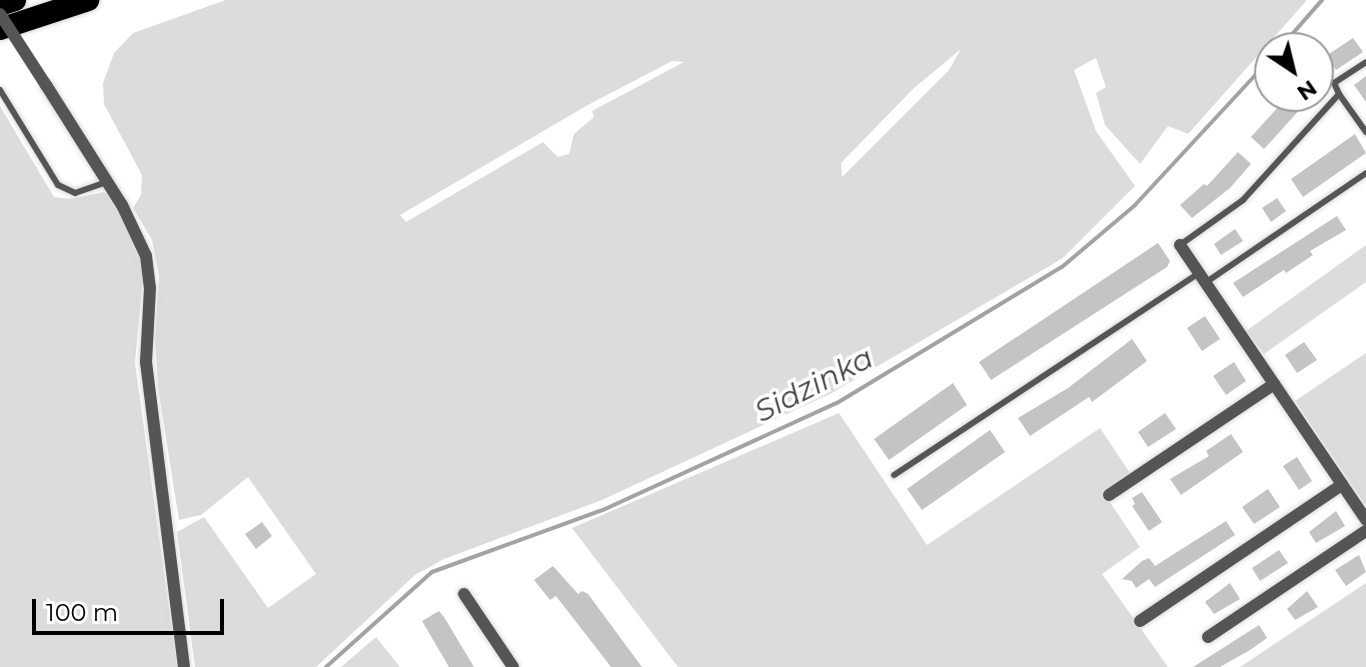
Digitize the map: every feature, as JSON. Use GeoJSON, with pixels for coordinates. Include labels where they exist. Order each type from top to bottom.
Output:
{"type":"FeatureCollection","features":[{"type":"Feature","properties":{"kind":"highway"},"geometry":{"type":"LineString","coordinates":[[0,5],[15,0]]}},
{"type":"Feature","properties":{"kind":"highway"},"geometry":{"type":"LineString","coordinates":[[0,29],[88,0]]}},
{"type":"Feature","properties":{"kind":"street"},"geometry":{"type":"LineString","coordinates":[[0,14],[108,181],[140,237],[146,256],[150,288],[146,362],[184,667]]}},
{"type":"Feature","properties":{"kind":"street"},"geometry":{"type":"LineString","coordinates":[[1180,245],[1366,520]]}},
{"type":"Feature","properties":{"kind":"street"},"geometry":{"type":"LineString","coordinates":[[1109,495],[1274,384]]}},
{"type":"Feature","properties":{"kind":"street"},"geometry":{"type":"LineString","coordinates":[[1140,621],[1342,485]]}},
{"type":"Feature","properties":{"kind":"street"},"geometry":{"type":"LineString","coordinates":[[1208,637],[1366,531]]}},
{"type":"Feature","properties":{"kind":"street"},"geometry":{"type":"LineString","coordinates":[[464,594],[513,667]]}},
{"type":"Feature","properties":{"kind":"lane"},"geometry":{"type":"LineString","coordinates":[[1366,62],[1334,83],[1366,132]]}},
{"type":"Feature","properties":{"kind":"lane"},"geometry":{"type":"LineString","coordinates":[[0,90],[58,185],[75,193],[108,181]]}},
{"type":"Feature","properties":{"kind":"lane"},"geometry":{"type":"LineString","coordinates":[[1180,245],[1243,200],[1339,94]]}},
{"type":"Feature","properties":{"kind":"lane"},"geometry":{"type":"LineString","coordinates":[[894,475],[1366,173]]}},
{"type":"Feature","properties":{"kind":"shaded area"},"geometry":{"type":"Polygon","coordinates":[[[226,0],[1307,0],[1279,32],[1254,32],[1254,60],[1188,134],[1168,126],[1140,164],[1105,125],[1096,93],[1106,87],[1096,58],[1074,70],[1096,131],[1135,186],[1063,258],[830,394],[602,500],[444,559],[415,575],[316,667],[195,667],[177,532],[204,517],[268,608],[316,574],[248,477],[201,515],[179,520],[158,388],[155,339],[159,276],[152,240],[133,208],[141,195],[142,175],[104,104],[103,83],[114,53],[133,33],[226,0]],[[961,49],[914,88],[841,163],[842,177],[949,70],[961,49]],[[672,61],[586,106],[400,215],[406,222],[543,142],[558,157],[569,154],[574,134],[594,117],[592,111],[684,62],[672,61]]]}},
{"type":"Feature","properties":{"kind":"shaded area"},"geometry":{"type":"Polygon","coordinates":[[[0,106],[54,197],[70,199],[104,192],[112,198],[140,258],[143,276],[135,363],[177,667],[0,667],[0,106]]]}},
{"type":"Feature","properties":{"kind":"shaded area"},"geometry":{"type":"Polygon","coordinates":[[[1366,245],[1366,282],[1264,354],[1246,331],[1366,245]]]}},
{"type":"Feature","properties":{"kind":"shaded area"},"geometry":{"type":"Polygon","coordinates":[[[1366,353],[1366,506],[1295,401],[1366,353]]]}},
{"type":"Feature","properties":{"kind":"shaded area"},"geometry":{"type":"Polygon","coordinates":[[[839,413],[927,545],[1100,428],[1132,476],[1105,495],[1140,547],[1102,574],[1168,667],[678,667],[572,528],[839,413]]]}},
{"type":"Feature","properties":{"kind":"shaded area"},"geometry":{"type":"Polygon","coordinates":[[[1366,583],[1366,667],[1240,667],[1366,583]]]}},
{"type":"Feature","properties":{"kind":"shaded area"},"geometry":{"type":"Polygon","coordinates":[[[376,637],[400,667],[341,667],[376,637]]]}},
{"type":"Feature","properties":{"kind":"building"},"geometry":{"type":"Polygon","coordinates":[[[1353,38],[1363,52],[1336,70],[1334,51],[1353,38]]]}},
{"type":"Feature","properties":{"kind":"building"},"geometry":{"type":"Polygon","coordinates":[[[1366,76],[1366,102],[1354,85],[1366,76]]]}},
{"type":"Feature","properties":{"kind":"building"},"geometry":{"type":"Polygon","coordinates":[[[1274,112],[1298,112],[1264,149],[1251,137],[1274,112]]]}},
{"type":"Feature","properties":{"kind":"building"},"geometry":{"type":"Polygon","coordinates":[[[1355,134],[1366,153],[1303,197],[1291,179],[1355,134]]]}},
{"type":"Feature","properties":{"kind":"building"},"geometry":{"type":"Polygon","coordinates":[[[1238,152],[1251,164],[1230,188],[1192,218],[1180,205],[1204,184],[1207,186],[1238,152]]]}},
{"type":"Feature","properties":{"kind":"building"},"geometry":{"type":"Polygon","coordinates":[[[1277,198],[1286,211],[1271,222],[1262,208],[1277,198]]]}},
{"type":"Feature","properties":{"kind":"building"},"geometry":{"type":"Polygon","coordinates":[[[1337,216],[1346,230],[1310,251],[1313,255],[1286,273],[1284,270],[1243,297],[1233,283],[1337,216]]]}},
{"type":"Feature","properties":{"kind":"building"},"geometry":{"type":"Polygon","coordinates":[[[1235,229],[1243,241],[1221,255],[1214,244],[1235,229]]]}},
{"type":"Feature","properties":{"kind":"building"},"geometry":{"type":"Polygon","coordinates":[[[1158,243],[1170,261],[1167,267],[991,380],[979,362],[1158,243]]]}},
{"type":"Feature","properties":{"kind":"building"},"geometry":{"type":"Polygon","coordinates":[[[1205,316],[1220,339],[1202,351],[1187,328],[1205,316]]]}},
{"type":"Feature","properties":{"kind":"building"},"geometry":{"type":"Polygon","coordinates":[[[1132,339],[1147,361],[1092,402],[1089,397],[1030,436],[1018,418],[1068,388],[1132,339]]]}},
{"type":"Feature","properties":{"kind":"building"},"geometry":{"type":"Polygon","coordinates":[[[1304,342],[1317,360],[1297,373],[1285,355],[1304,342]]]}},
{"type":"Feature","properties":{"kind":"building"},"geometry":{"type":"Polygon","coordinates":[[[1234,362],[1246,381],[1226,395],[1213,376],[1234,362]]]}},
{"type":"Feature","properties":{"kind":"building"},"geometry":{"type":"Polygon","coordinates":[[[953,383],[967,405],[889,460],[874,439],[953,383]]]}},
{"type":"Feature","properties":{"kind":"building"},"geometry":{"type":"Polygon","coordinates":[[[1165,413],[1176,429],[1148,447],[1138,432],[1165,413]]]}},
{"type":"Feature","properties":{"kind":"building"},"geometry":{"type":"Polygon","coordinates":[[[990,430],[1005,452],[922,510],[907,489],[990,430]]]}},
{"type":"Feature","properties":{"kind":"building"},"geometry":{"type":"Polygon","coordinates":[[[1231,434],[1243,452],[1181,495],[1170,479],[1209,456],[1206,451],[1231,434]]]}},
{"type":"Feature","properties":{"kind":"building"},"geometry":{"type":"Polygon","coordinates":[[[1297,457],[1312,481],[1299,490],[1283,466],[1297,457]]]}},
{"type":"Feature","properties":{"kind":"building"},"geometry":{"type":"Polygon","coordinates":[[[1268,489],[1280,507],[1254,524],[1242,507],[1268,489]]]}},
{"type":"Feature","properties":{"kind":"building"},"geometry":{"type":"Polygon","coordinates":[[[1142,492],[1162,522],[1149,531],[1132,506],[1135,504],[1132,498],[1142,492]]]}},
{"type":"Feature","properties":{"kind":"building"},"geometry":{"type":"Polygon","coordinates":[[[1336,511],[1345,526],[1316,543],[1309,532],[1336,511]]]}},
{"type":"Feature","properties":{"kind":"building"},"geometry":{"type":"Polygon","coordinates":[[[1226,521],[1235,535],[1155,587],[1149,579],[1136,588],[1132,581],[1122,579],[1142,561],[1149,558],[1155,566],[1226,521]]]}},
{"type":"Feature","properties":{"kind":"building"},"geometry":{"type":"Polygon","coordinates":[[[262,522],[272,536],[256,549],[245,534],[262,522]]]}},
{"type":"Feature","properties":{"kind":"building"},"geometry":{"type":"Polygon","coordinates":[[[1279,550],[1288,563],[1260,581],[1252,568],[1279,550]]]}},
{"type":"Feature","properties":{"kind":"building"},"geometry":{"type":"Polygon","coordinates":[[[1359,555],[1366,572],[1346,586],[1335,570],[1359,555]]]}},
{"type":"Feature","properties":{"kind":"building"},"geometry":{"type":"Polygon","coordinates":[[[553,566],[578,594],[582,591],[588,594],[642,667],[611,667],[556,596],[550,600],[534,580],[553,566]]]}},
{"type":"Feature","properties":{"kind":"building"},"geometry":{"type":"Polygon","coordinates":[[[1230,583],[1240,599],[1214,614],[1205,602],[1230,583]]]}},
{"type":"Feature","properties":{"kind":"building"},"geometry":{"type":"Polygon","coordinates":[[[1307,591],[1318,607],[1295,620],[1287,609],[1307,591]]]}},
{"type":"Feature","properties":{"kind":"building"},"geometry":{"type":"Polygon","coordinates":[[[439,611],[474,667],[449,667],[422,621],[439,611]]]}},
{"type":"Feature","properties":{"kind":"building"},"geometry":{"type":"Polygon","coordinates":[[[1259,625],[1267,638],[1250,650],[1220,667],[1193,667],[1259,625]]]}},
{"type":"Feature","properties":{"kind":"waterway","name":"Sidzinka"},"geometry":{"type":"LineString","coordinates":[[1294,32],[1322,0]]}},
{"type":"Feature","properties":{"kind":"waterway","name":"Sidzinka"},"geometry":{"type":"LineString","coordinates":[[326,667],[432,572],[605,509],[837,403],[1062,267],[1135,205],[1254,76]]}}]}
